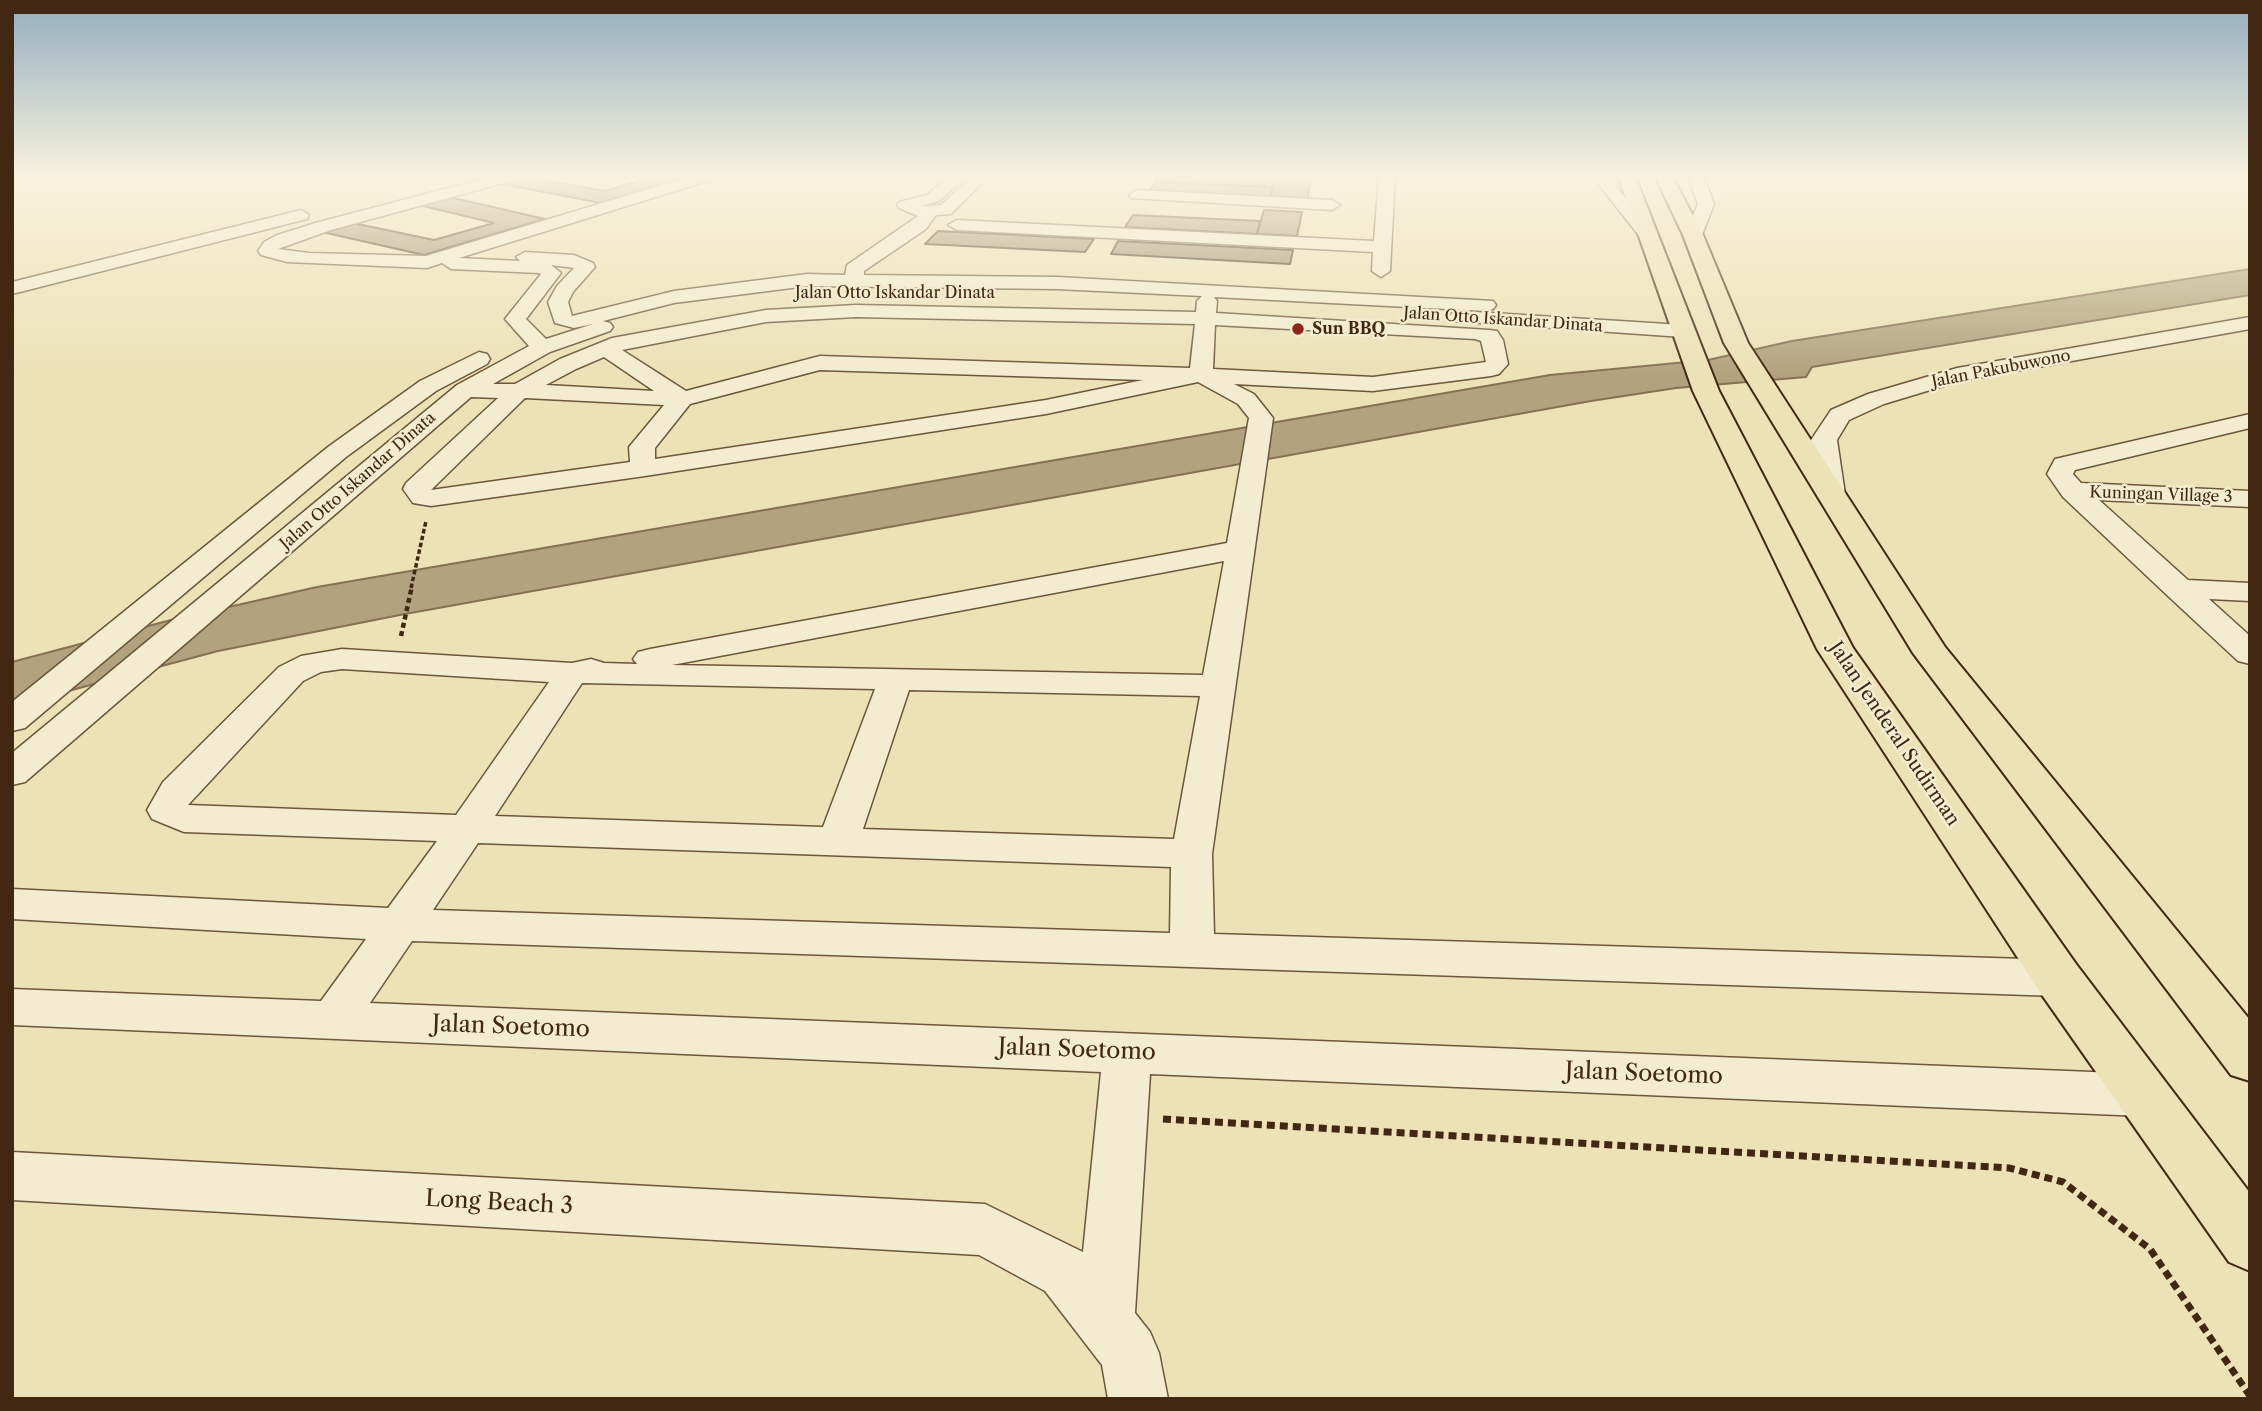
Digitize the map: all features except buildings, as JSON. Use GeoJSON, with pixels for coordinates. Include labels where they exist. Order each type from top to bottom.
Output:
{"type":"FeatureCollection","features":[{"type":"Feature","properties":{"kind":"main road","name":"Jalan Jenderal Sudirman"},"geometry":{"type":"LineString","coordinates":[[1649,242],[1706,391],[1835,649],[2059,978],[2250,1242]]}},
{"type":"Feature","properties":{"kind":"main road"},"geometry":{"type":"LineString","coordinates":[[1695,242],[1736,343],[1931,653],[2250,1059]]}},
{"type":"Feature","properties":{"kind":"street"},"geometry":{"type":"LineString","coordinates":[[12,288],[194,242]]}},
{"type":"Feature","properties":{"kind":"street"},"geometry":{"type":"LineString","coordinates":[[279,242],[267,251],[281,256],[309,259],[543,268],[552,273],[515,319],[536,342]]}},
{"type":"Feature","properties":{"kind":"street"},"geometry":{"type":"LineString","coordinates":[[427,262],[494,242]]}},
{"type":"Feature","properties":{"kind":"street"},"geometry":{"type":"LineString","coordinates":[[820,363],[838,337],[860,294],[854,270],[895,242]]}},
{"type":"Feature","properties":{"kind":"street"},"geometry":{"type":"LineString","coordinates":[[1371,242],[1383,247]]}},
{"type":"Feature","properties":{"kind":"street"},"geometry":{"type":"LineString","coordinates":[[1380,299],[1383,242]]}},
{"type":"Feature","properties":{"kind":"street"},"geometry":{"type":"LineString","coordinates":[[458,253],[574,261],[586,267],[564,290],[558,302],[570,330]]}},
{"type":"Feature","properties":{"kind":"street","name":"Jalan Otto Iskandar Dinata"},"geometry":{"type":"LineString","coordinates":[[12,720],[337,452],[428,386],[480,358],[570,330],[606,312],[674,297],[795,281],[860,294],[1068,294],[1206,310],[1641,321]]}},
{"type":"Feature","properties":{"kind":"street","name":"Jalan Otto Iskandar Dinata"},"geometry":{"type":"LineString","coordinates":[[860,294],[1109,285],[1380,299],[1641,321],[1683,332]]}},
{"type":"Feature","properties":{"kind":"street"},"geometry":{"type":"LineString","coordinates":[[465,390],[519,391],[682,399],[820,363],[1201,375],[1391,384],[1491,369],[1497,364],[1489,336],[1206,310],[1011,314],[860,294],[766,316],[681,330],[606,349],[568,364],[519,391],[416,489],[423,497],[432,498],[645,468],[1046,407],[1201,375],[1246,399],[1261,418],[1192,854],[1192,950]]}},
{"type":"Feature","properties":{"kind":"street"},"geometry":{"type":"LineString","coordinates":[[1201,375],[1206,310]]}},
{"type":"Feature","properties":{"kind":"street"},"geometry":{"type":"LineString","coordinates":[[990,368],[1011,314]]}},
{"type":"Feature","properties":{"kind":"street","name":"Jalan Pakubuwono"},"geometry":{"type":"LineString","coordinates":[[1831,494],[1824,440],[1840,415],[1876,399],[1957,375],[2250,323]]}},
{"type":"Feature","properties":{"kind":"street"},"geometry":{"type":"LineString","coordinates":[[1379,328],[1391,384]]}},
{"type":"Feature","properties":{"kind":"street","name":"Jalan Otto Iskandar Dinata"},"geometry":{"type":"LineString","coordinates":[[12,774],[465,390],[536,342]]}},
{"type":"Feature","properties":{"kind":"street"},"geometry":{"type":"LineString","coordinates":[[606,349],[682,399]]}},
{"type":"Feature","properties":{"kind":"street"},"geometry":{"type":"LineString","coordinates":[[645,468],[641,457],[642,447],[682,399]]}},
{"type":"Feature","properties":{"kind":"street"},"geometry":{"type":"LineString","coordinates":[[2250,421],[2064,465],[2060,474],[2073,491],[2250,654]]}},
{"type":"Feature","properties":{"kind":"street"},"geometry":{"type":"LineString","coordinates":[[2213,430],[2250,431]]}},
{"type":"Feature","properties":{"kind":"street","name":"Kuningan Village 3"},"geometry":{"type":"LineString","coordinates":[[2073,491],[2250,499]]}},
{"type":"Feature","properties":{"kind":"street"},"geometry":{"type":"LineString","coordinates":[[333,1020],[572,673],[1241,549]]}},
{"type":"Feature","properties":{"kind":"street"},"geometry":{"type":"LineString","coordinates":[[2179,589],[2250,592]]}},
{"type":"Feature","properties":{"kind":"street"},"geometry":{"type":"LineString","coordinates":[[1192,854],[184,819],[166,810],[177,791],[291,674],[313,663],[342,659],[572,673],[1219,686]]}},
{"type":"Feature","properties":{"kind":"street"},"geometry":{"type":"LineString","coordinates":[[838,842],[896,679]]}},
{"type":"Feature","properties":{"kind":"street"},"geometry":{"type":"LineString","coordinates":[[12,904],[400,925],[2059,978]]}},
{"type":"Feature","properties":{"kind":"street","name":"Jalan Soetomo"},"geometry":{"type":"LineString","coordinates":[[12,1007],[2142,1095]]}},
{"type":"Feature","properties":{"kind":"street"},"geometry":{"type":"LineString","coordinates":[[1128,1052],[1105,1322],[1129,1353],[1138,1399]]}},
{"type":"Feature","properties":{"kind":"street","name":"Long Beach 3"},"geometry":{"type":"LineString","coordinates":[[12,1176],[985,1230],[1065,1272],[1105,1322]]}},
{"type":"Feature","properties":{"kind":"path"},"geometry":{"type":"LineString","coordinates":[[405,619],[432,498]]}},
{"type":"Feature","properties":{"kind":"path"},"geometry":{"type":"LineString","coordinates":[[1121,1117],[2009,1168],[2063,1182],[2150,1248],[2250,1396]]}},
{"type":"Feature","properties":{"kind":"shaded area"},"geometry":{"type":"Polygon","coordinates":[[[2250,269],[2250,295],[1812,367],[1806,377],[1676,388],[1591,401],[405,614],[218,651],[12,706],[12,662],[171,620],[317,587],[1550,375],[1708,360],[1792,341],[2250,269]]]}},
{"type":"Feature","properties":{"kind":"place","name":"Sun BBQ"},"geometry":{"type":"Point","coordinates":[1298,329]}}]}
